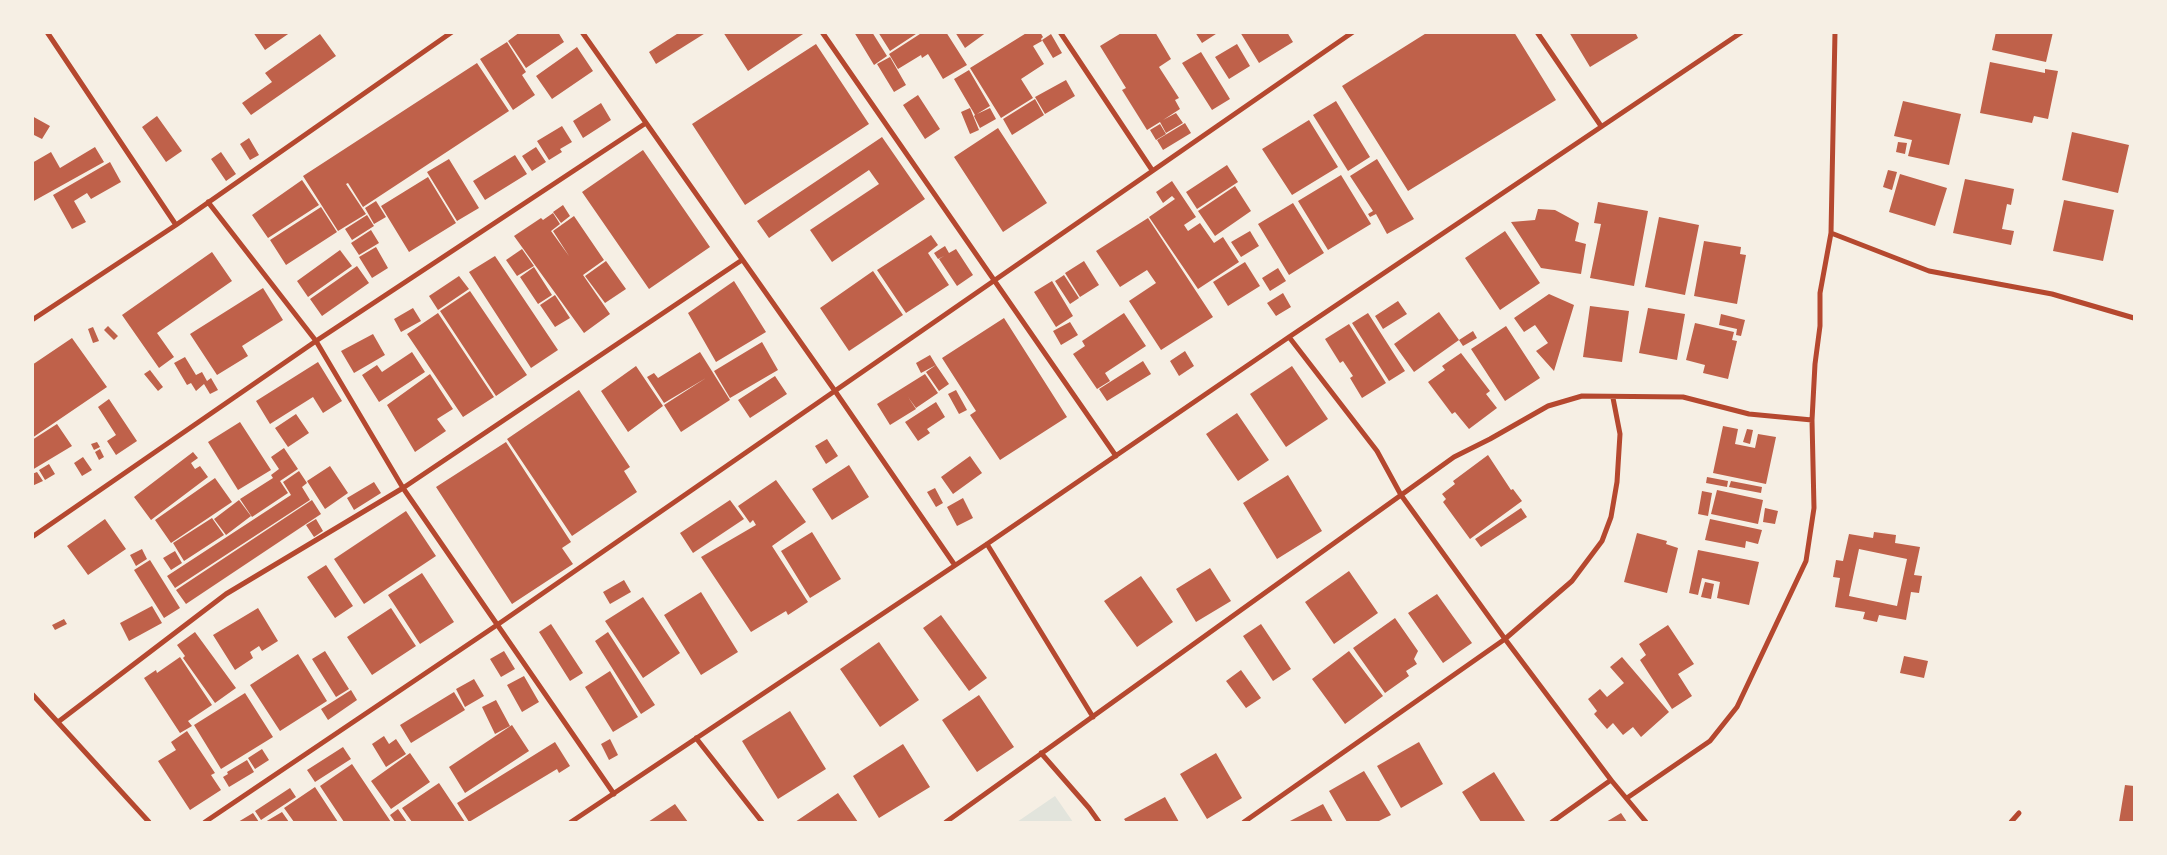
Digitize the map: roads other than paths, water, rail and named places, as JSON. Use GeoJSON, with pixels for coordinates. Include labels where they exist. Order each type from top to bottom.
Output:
{"type":"FeatureCollection","features":[{"type":"Feature","properties":{"kind":"street"},"geometry":{"type":"LineString","coordinates":[[47,32],[176,225]]}},
{"type":"Feature","properties":{"kind":"street"},"geometry":{"type":"LineString","coordinates":[[32,320],[176,225],[452,32]]}},
{"type":"Feature","properties":{"kind":"street"},"geometry":{"type":"LineString","coordinates":[[582,32],[835,391],[954,564]]}},
{"type":"Feature","properties":{"kind":"street"},"geometry":{"type":"LineString","coordinates":[[822,32],[1116,456]]}},
{"type":"Feature","properties":{"kind":"street"},"geometry":{"type":"LineString","coordinates":[[205,822],[497,625],[1354,32]]}},
{"type":"Feature","properties":{"kind":"street"},"geometry":{"type":"LineString","coordinates":[[1536,32],[1601,126]]}},
{"type":"Feature","properties":{"kind":"street"},"geometry":{"type":"LineString","coordinates":[[571,822],[954,564],[987,544],[1289,337],[1742,32]]}},
{"type":"Feature","properties":{"kind":"street"},"geometry":{"type":"LineString","coordinates":[[1627,798],[1710,740],[1737,707],[1806,561],[1814,508],[1812,420],[1815,364],[1820,326],[1820,293],[1831,233],[1836,32]]}},
{"type":"Feature","properties":{"kind":"street"},"geometry":{"type":"LineString","coordinates":[[1062,33],[1152,170]]}},
{"type":"Feature","properties":{"kind":"street"},"geometry":{"type":"LineString","coordinates":[[32,537],[316,341],[646,124]]}},
{"type":"Feature","properties":{"kind":"street"},"geometry":{"type":"LineString","coordinates":[[208,202],[316,341],[403,488],[614,794]]}},
{"type":"Feature","properties":{"kind":"street"},"geometry":{"type":"LineString","coordinates":[[1831,233],[1929,271],[2052,294],[2134,318]]}},
{"type":"Feature","properties":{"kind":"street"},"geometry":{"type":"LineString","coordinates":[[58,722],[226,594],[403,488],[742,260]]}},
{"type":"Feature","properties":{"kind":"street"},"geometry":{"type":"LineString","coordinates":[[1289,337],[1377,451],[1402,495],[1505,639],[1611,780],[1646,822]]}},
{"type":"Feature","properties":{"kind":"street"},"geometry":{"type":"LineString","coordinates":[[946,822],[1454,457],[1548,406],[1582,396],[1613,398],[1683,397],[1749,414],[1812,420]]}},
{"type":"Feature","properties":{"kind":"street"},"geometry":{"type":"LineString","coordinates":[[1244,822],[1505,639],[1572,581],[1602,542],[1611,517],[1617,482],[1620,434],[1613,398]]}},
{"type":"Feature","properties":{"kind":"street"},"geometry":{"type":"LineString","coordinates":[[987,544],[1094,717]]}},
{"type":"Feature","properties":{"kind":"street"},"geometry":{"type":"LineString","coordinates":[[32,694],[149,822]]}},
{"type":"Feature","properties":{"kind":"street"},"geometry":{"type":"LineString","coordinates":[[696,738],[762,822]]}},
{"type":"Feature","properties":{"kind":"street"},"geometry":{"type":"LineString","coordinates":[[1041,753],[1099,822]]}},
{"type":"Feature","properties":{"kind":"street"},"geometry":{"type":"LineString","coordinates":[[1552,822],[1611,780]]}},
{"type":"Feature","properties":{"kind":"street"},"geometry":{"type":"LineString","coordinates":[[2011,822],[2019,813]]}}]}
